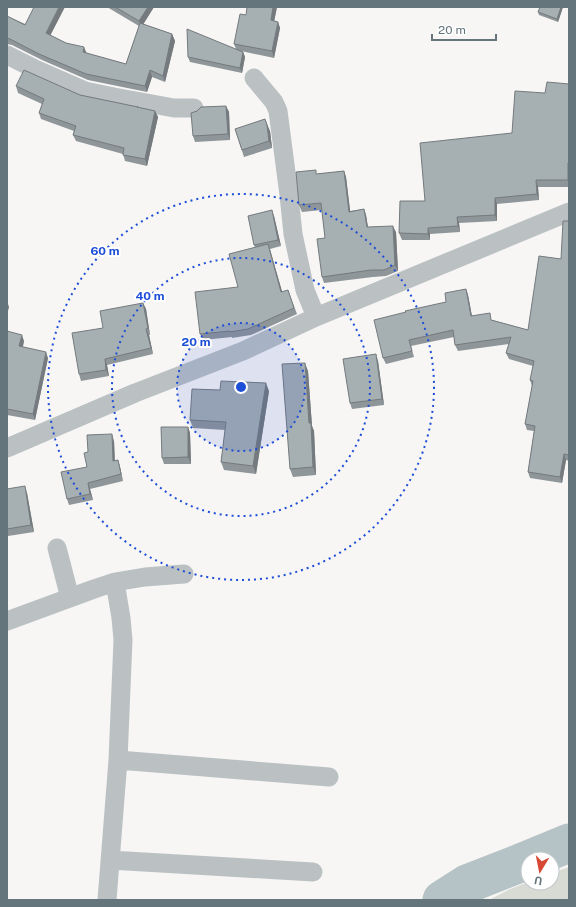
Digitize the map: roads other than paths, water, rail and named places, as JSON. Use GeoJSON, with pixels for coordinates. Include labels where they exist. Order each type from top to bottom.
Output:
{"type":"FeatureCollection","features":[{"type":"Feature","properties":{"kind":"street"},"geometry":{"type":"LineString","coordinates":[[7,55],[85,91],[174,108],[194,108]]}},
{"type":"Feature","properties":{"kind":"street"},"geometry":{"type":"LineString","coordinates":[[254,78],[274,102],[278,111],[293,234],[305,290],[316,317]]}},
{"type":"Feature","properties":{"kind":"street"},"geometry":{"type":"LineString","coordinates":[[7,448],[569,212]]}},
{"type":"Feature","properties":{"kind":"street"},"geometry":{"type":"LineString","coordinates":[[57,548],[70,598]]}},
{"type":"Feature","properties":{"kind":"street"},"geometry":{"type":"LineString","coordinates":[[7,621],[116,582],[145,577],[184,574]]}},
{"type":"Feature","properties":{"kind":"street"},"geometry":{"type":"LineString","coordinates":[[107,900],[118,760],[123,640],[116,582]]}},
{"type":"Feature","properties":{"kind":"street"},"geometry":{"type":"LineString","coordinates":[[118,760],[329,777]]}},
{"type":"Feature","properties":{"kind":"street"},"geometry":{"type":"LineString","coordinates":[[110,860],[313,872]]}},
{"type":"Feature","properties":{"kind":"waterway"},"geometry":{"type":"LineString","coordinates":[[550,851],[569,843]]}},
{"type":"Feature","properties":{"kind":"waterway"},"geometry":{"type":"LineString","coordinates":[[442,900],[467,884],[520,863]]}}]}
